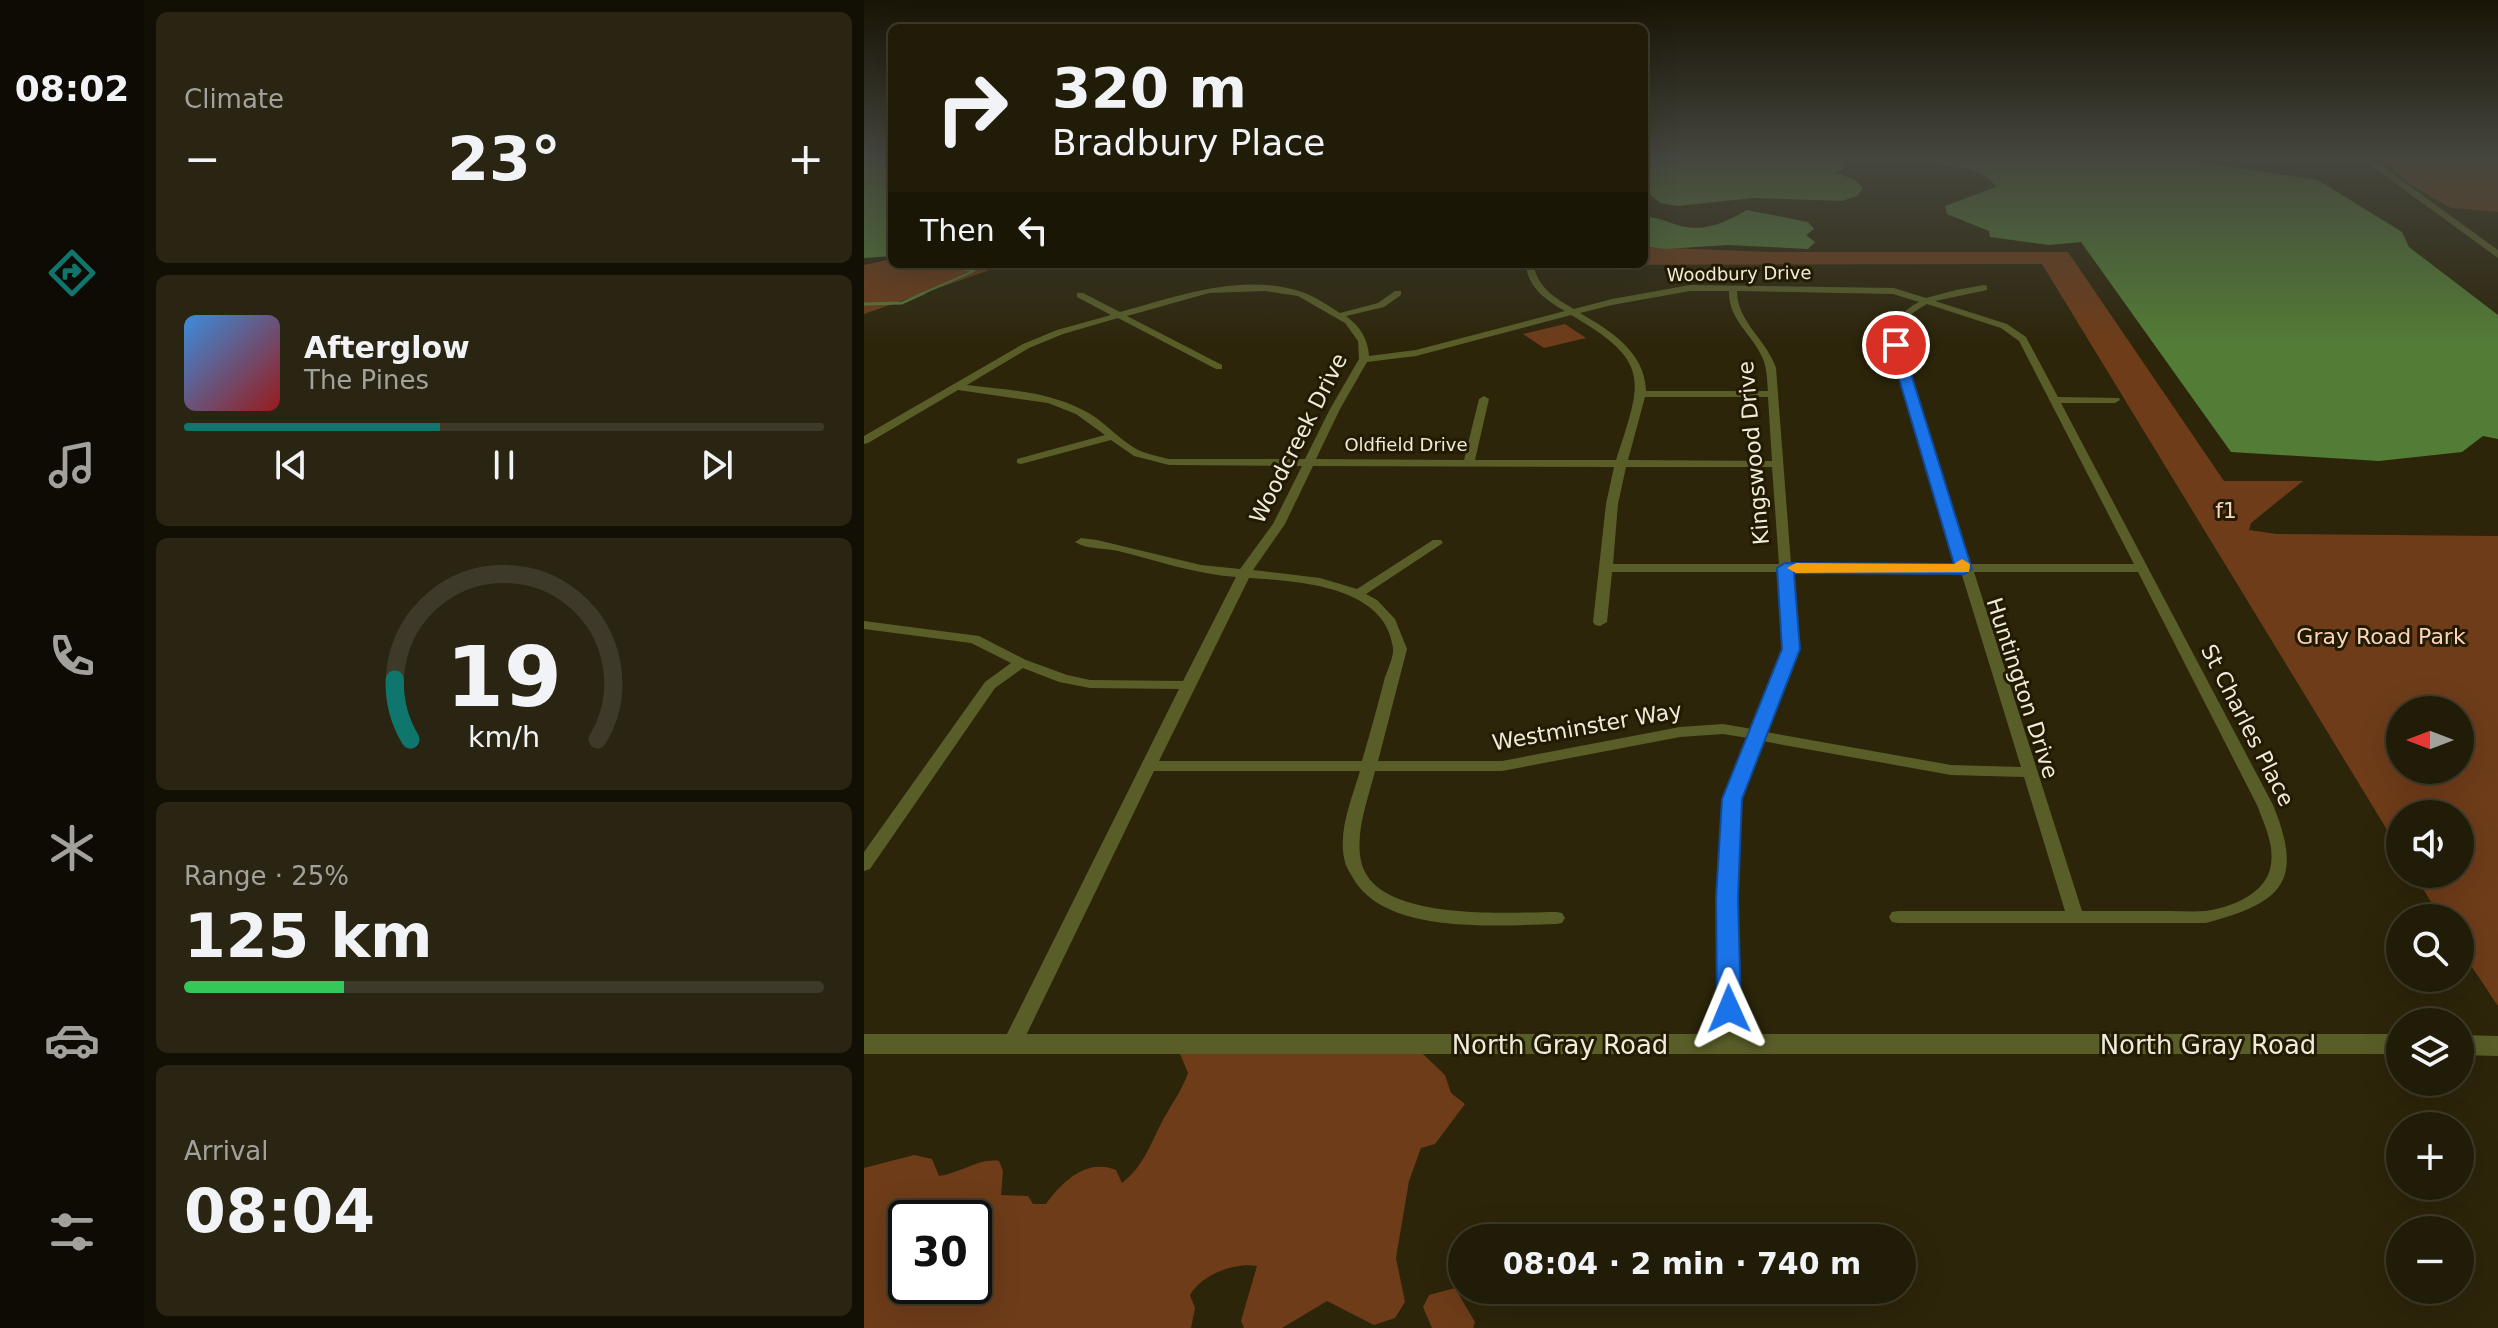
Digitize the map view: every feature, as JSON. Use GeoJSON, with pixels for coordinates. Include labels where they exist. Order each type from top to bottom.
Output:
{"type":"FeatureCollection","features":[{"type":"Feature","properties":{"kind":"street"},"geometry":{"type":"LineString","coordinates":[[2451,221],[2498,255]]}},
{"type":"Feature","properties":{"kind":"street"},"geometry":{"type":"LineString","coordinates":[[1530,268],[1537,290],[1598,325],[1624,346],[1638,370],[1641,394],[1614,490],[1600,622]]}},
{"type":"Feature","properties":{"kind":"street","name":"Woodcreek Drive"},"geometry":{"type":"LineString","coordinates":[[864,441],[1026,346],[1186,294],[1247,287],[1300,294],[1341,315],[1363,341],[1364,359],[1279,524],[1244,575],[1012,1044]]}},
{"type":"Feature","properties":{"kind":"street","name":"Kingswood Drive"},"geometry":{"type":"LineString","coordinates":[[1731,1046],[1728,834],[1732,799],[1791,649],[1768,355],[1737,316],[1733,288]]}},
{"type":"Feature","properties":{"kind":"street"},"geometry":{"type":"LineString","coordinates":[[1929,301],[1984,288]]}},
{"type":"Feature","properties":{"kind":"street","name":"Woodbury Drive"},"geometry":{"type":"LineString","coordinates":[[1364,359],[1416,353],[1664,290],[1875,289],[1929,301]]}},
{"type":"Feature","properties":{"kind":"street"},"geometry":{"type":"LineString","coordinates":[[1341,315],[1381,305],[1398,293]]}},
{"type":"Feature","properties":{"kind":"street"},"geometry":{"type":"LineString","coordinates":[[1080,295],[1219,367]]}},
{"type":"Feature","properties":{"kind":"street","name":"St Charles Place"},"geometry":{"type":"LineString","coordinates":[[1898,917],[2185,919],[2216,915],[2248,905],[2263,895],[2280,872],[2280,835],[2029,350],[2014,332],[1929,301]]}},
{"type":"Feature","properties":{"kind":"street","name":"Huntington Drive"},"geometry":{"type":"LineString","coordinates":[[1929,301],[1907,313],[1895,338],[1964,569],[2076,918]]}},
{"type":"Feature","properties":{"kind":"street","name":"Oldfield Drive"},"geometry":{"type":"LineString","coordinates":[[959,387],[1063,405],[1093,419],[1131,453],[1169,462],[1777,464]]}},
{"type":"Feature","properties":{"kind":"street"},"geometry":{"type":"LineString","coordinates":[[1641,394],[1773,394]]}},
{"type":"Feature","properties":{"kind":"street"},"geometry":{"type":"LineString","coordinates":[[1469,463],[1484,399]]}},
{"type":"Feature","properties":{"kind":"street"},"geometry":{"type":"LineString","coordinates":[[2055,400],[2115,400]]}},
{"type":"Feature","properties":{"kind":"street"},"geometry":{"type":"LineString","coordinates":[[1021,461],[1110,437]]}},
{"type":"Feature","properties":{"kind":"street"},"geometry":{"type":"LineString","coordinates":[[1081,542],[1111,544],[1199,569],[1318,583],[1358,594],[1384,609],[1392,619],[1400,649],[1348,850],[1358,876],[1380,899],[1427,915],[1556,918]]}},
{"type":"Feature","properties":{"kind":"street"},"geometry":{"type":"LineString","coordinates":[[1358,594],[1437,543]]}},
{"type":"Feature","properties":{"kind":"street"},"geometry":{"type":"LineString","coordinates":[[1608,568],[2141,568]]}},
{"type":"Feature","properties":{"kind":"street"},"geometry":{"type":"LineString","coordinates":[[864,625],[963,636],[989,643],[1021,663],[1064,679],[1090,684],[1188,685]]}},
{"type":"Feature","properties":{"kind":"street"},"geometry":{"type":"LineString","coordinates":[[864,865],[979,700],[1000,676],[1021,663]]}},
{"type":"Feature","properties":{"kind":"street","name":"Westminster Way"},"geometry":{"type":"LineString","coordinates":[[1149,766],[1502,766],[1693,730],[1723,729],[1951,770],[2029,772]]}},
{"type":"Feature","properties":{"kind":"street","name":"North Gray Road"},"geometry":{"type":"LineString","coordinates":[[864,1044],[2386,1044]]}},
{"type":"Feature","properties":{"kind":"street"},"geometry":{"type":"LineString","coordinates":[[2474,1045],[2498,1046]]}},
{"type":"Feature","properties":{"kind":"green space"},"geometry":{"type":"Polygon","coordinates":[[[1648,247],[1771,252],[2068,252],[2224,481],[2303,481],[2251,523],[2249,530],[2277,534],[2498,536],[2498,1006],[2474,970],[2474,904],[2432,904],[2423,888],[2474,888],[2474,800],[2386,800],[2386,828],[2042,264],[1648,265],[1648,247]]]}},
{"type":"Feature","properties":{"kind":"green space"},"geometry":{"type":"Polygon","coordinates":[[[888,260],[888,268],[995,268],[864,314],[864,265],[888,260]]]}},
{"type":"Feature","properties":{"kind":"green space"},"geometry":{"type":"Polygon","coordinates":[[[1565,324],[1586,338],[1544,348],[1523,334],[1565,324]]]}},
{"type":"Feature","properties":{"kind":"green space"},"geometry":{"type":"Polygon","coordinates":[[[1180,1054],[1423,1054],[1445,1075],[1451,1093],[1465,1104],[1435,1144],[1421,1148],[1409,1181],[1396,1258],[1405,1302],[1395,1318],[1374,1325],[1327,1301],[1282,1328],[1244,1328],[1241,1321],[1257,1266],[1248,1265],[1219,1272],[1195,1288],[1190,1295],[1195,1308],[1191,1328],[864,1328],[864,1168],[914,1155],[932,1159],[939,1176],[984,1162],[999,1161],[1003,1171],[1001,1195],[1028,1196],[1033,1204],[1046,1204],[1067,1180],[1095,1167],[1116,1170],[1122,1183],[1142,1161],[1188,1073],[1180,1054]]]}},
{"type":"Feature","properties":{"kind":"green space"},"geometry":{"type":"Polygon","coordinates":[[[1448,1290],[1448,1304],[1464,1304],[1475,1322],[1473,1328],[1432,1328],[1423,1307],[1429,1295],[1448,1290]]]}},
{"type":"Feature","properties":{"kind":"shaded area"},"geometry":{"type":"Polygon","coordinates":[[[864,221],[888,221],[888,256],[864,258],[864,221]]]}},
{"type":"Feature","properties":{"kind":"shaded area"},"geometry":{"type":"Polygon","coordinates":[[[1648,221],[1665,221],[1690,228],[1723,222],[1808,222],[1814,229],[1806,235],[1815,242],[1808,249],[1728,245],[1665,249],[1648,247],[1648,221]]]}},
{"type":"Feature","properties":{"kind":"shaded area"},"geometry":{"type":"Polygon","coordinates":[[[1964,221],[2384,221],[2402,232],[2409,247],[2498,315],[2498,439],[2483,436],[2462,452],[2379,461],[2231,452],[2081,242],[2049,245],[1990,237],[1989,231],[1964,221]]]}},
{"type":"Feature","properties":{"kind":"waterway"},"geometry":{"type":"LineString","coordinates":[[919,295],[974,271],[957,268]]}},
{"type":"Feature","properties":{"kind":"waterway"},"geometry":{"type":"LineString","coordinates":[[864,304],[902,303],[924,293]]}},
{"type":"Feature","properties":{"kind":"slow traffic"},"geometry":{"type":"LineString","coordinates":[[1796,568],[1964,569],[1962,564]]}},
{"type":"Feature","properties":{"kind":"route"},"geometry":{"type":"LineString","coordinates":[[1729,1009],[1727,898],[1732,799],[1791,649],[1785,568],[1964,569],[1896,345]]}},
{"type":"Feature","properties":{"kind":"park label","name":"f1"},"geometry":{"type":"Point","coordinates":[2226,510]}},
{"type":"Feature","properties":{"kind":"park label","name":"Gray Road Park"},"geometry":{"type":"Point","coordinates":[2381,636]}}]}
